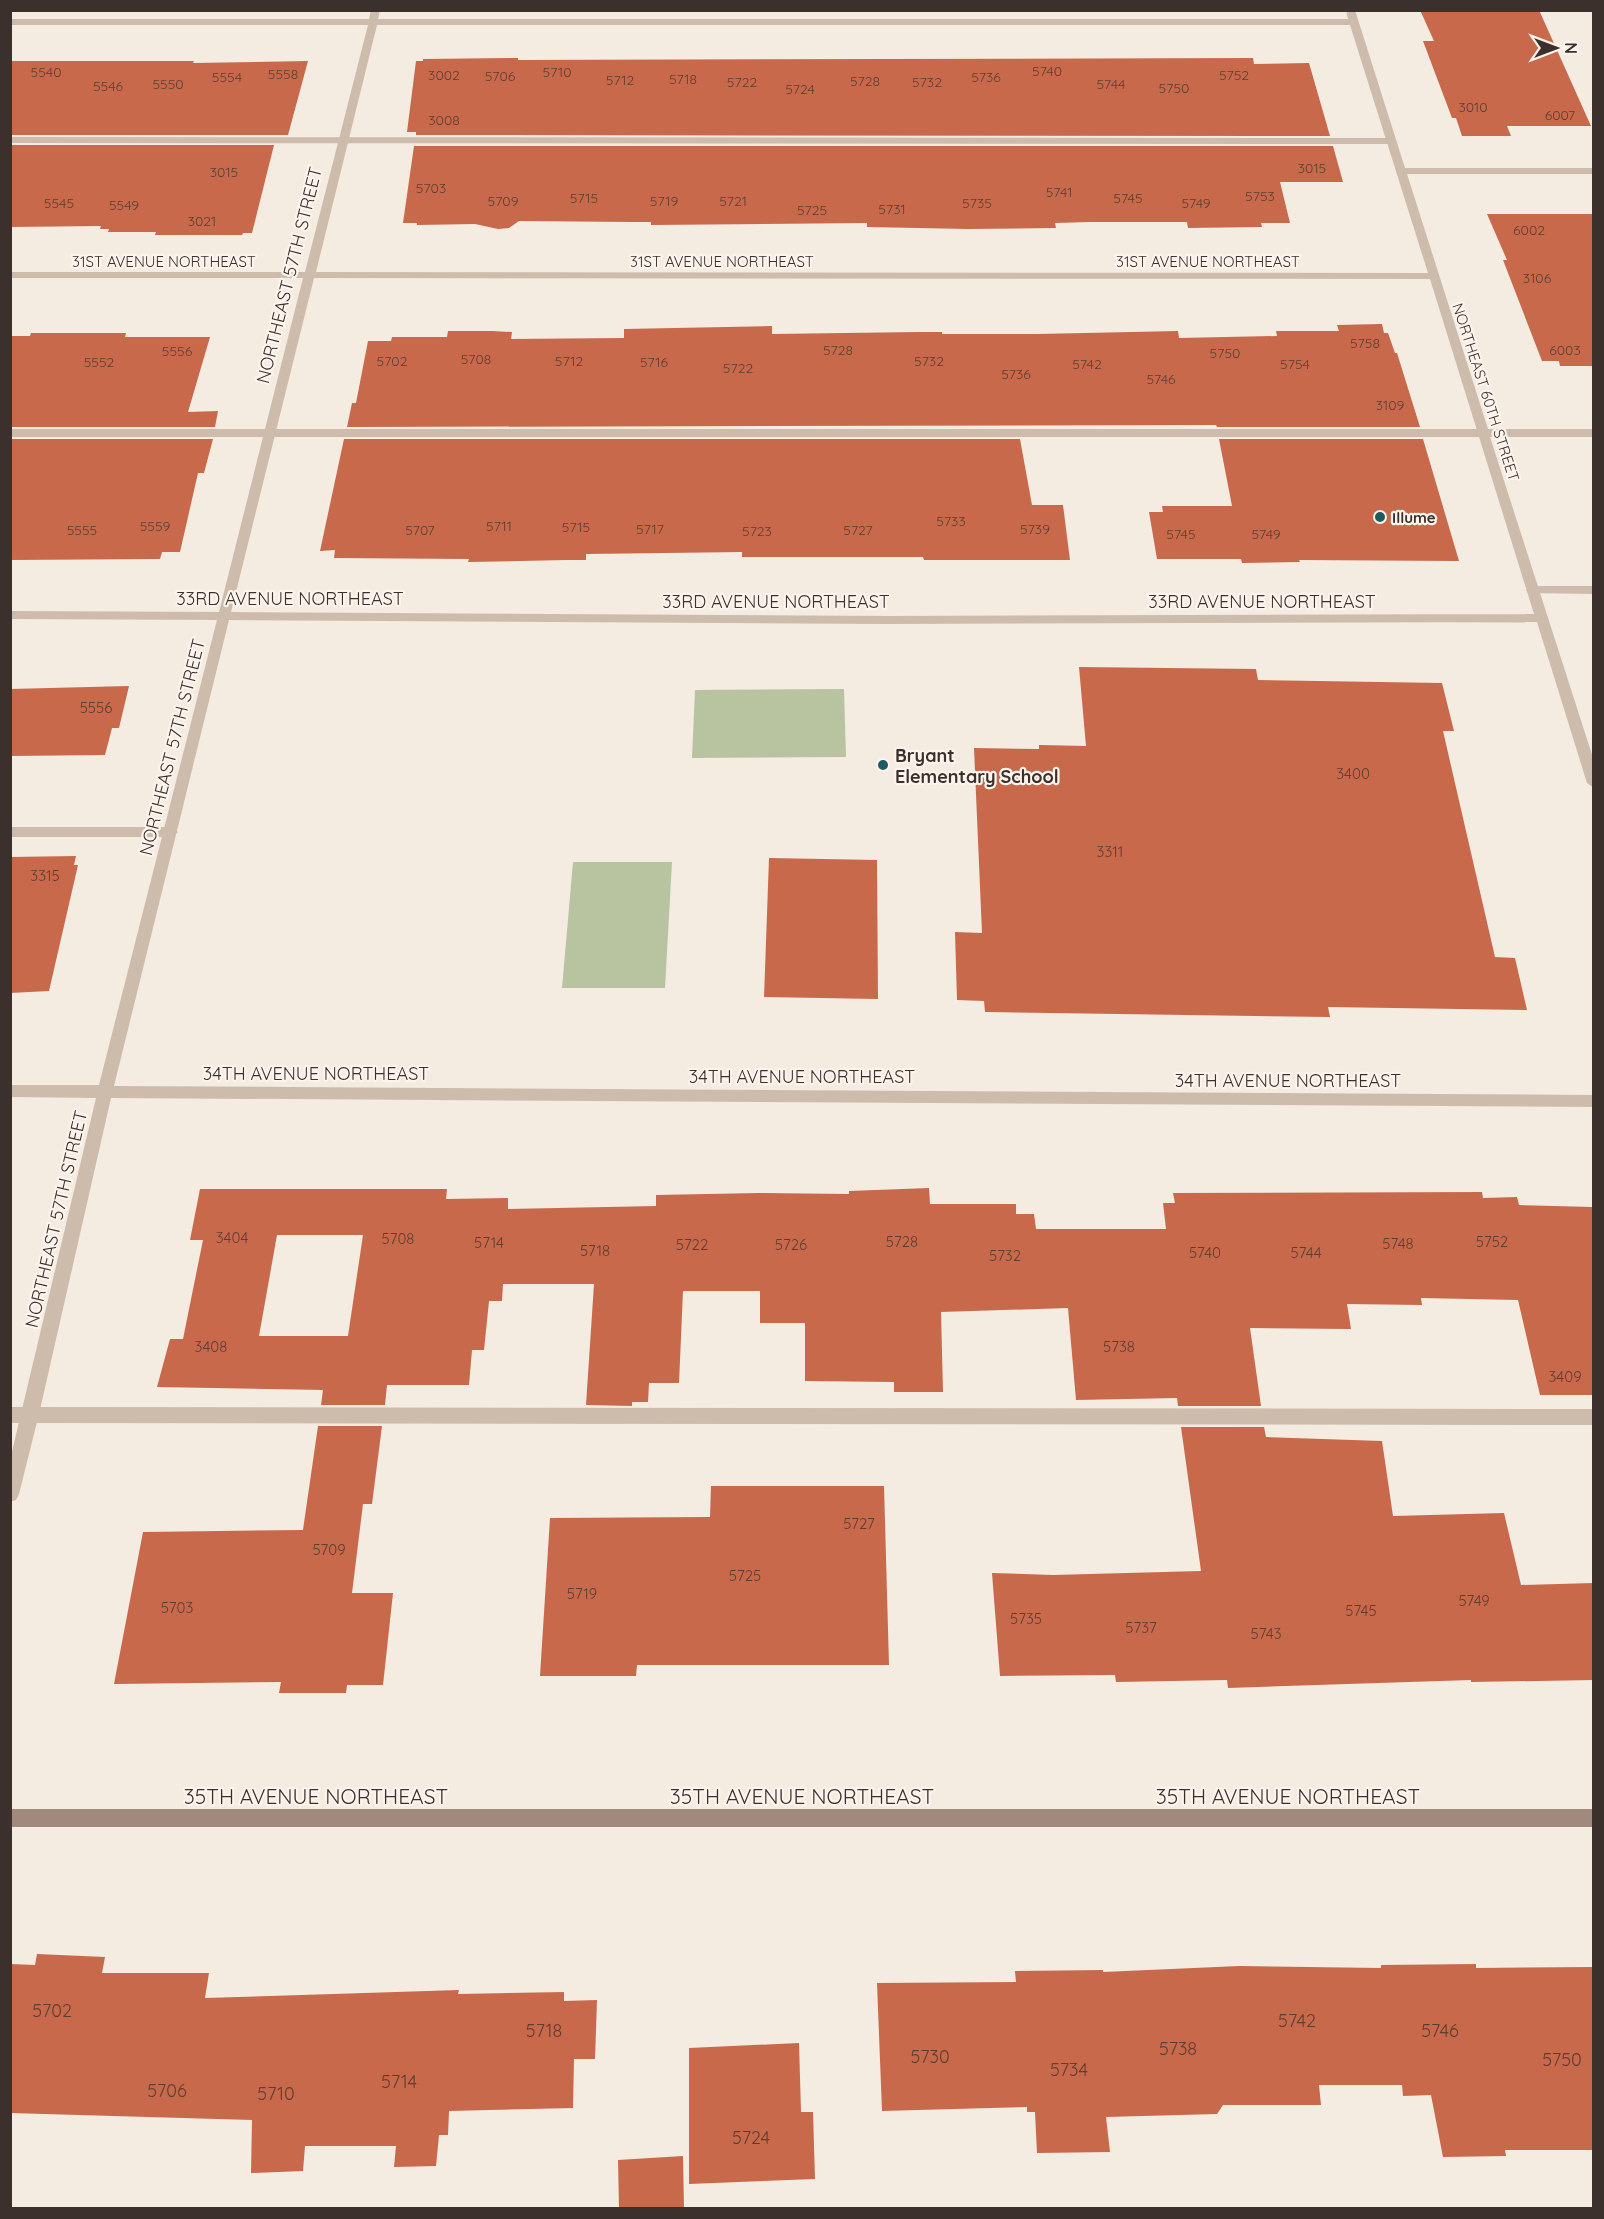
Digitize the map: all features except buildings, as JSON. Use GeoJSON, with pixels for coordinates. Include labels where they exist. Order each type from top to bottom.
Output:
{"type":"FeatureCollection","features":[{"type":"Feature","properties":{"kind":"main road","name":"35TH AVENUE NORTHEAST"},"geometry":{"type":"LineString","coordinates":[[10,1818],[1593,1818]]}},
{"type":"Feature","properties":{"kind":"street"},"geometry":{"type":"LineString","coordinates":[[10,22],[375,16],[1352,16]]}},
{"type":"Feature","properties":{"kind":"street","name":"NORTHEAST 57TH STREET"},"geometry":{"type":"LineString","coordinates":[[10,1494],[31,1414],[105,1090],[375,16]]}},
{"type":"Feature","properties":{"kind":"street","name":"NORTHEAST 60TH STREET"},"geometry":{"type":"LineString","coordinates":[[1352,16],[1592,775]]}},
{"type":"Feature","properties":{"kind":"street"},"geometry":{"type":"LineString","coordinates":[[10,140],[1392,141]]}},
{"type":"Feature","properties":{"kind":"street"},"geometry":{"type":"LineString","coordinates":[[1401,171],[1593,171]]}},
{"type":"Feature","properties":{"kind":"street","name":"31ST AVENUE NORTHEAST"},"geometry":{"type":"LineString","coordinates":[[10,276],[1434,276]]}},
{"type":"Feature","properties":{"kind":"street"},"geometry":{"type":"LineString","coordinates":[[10,433],[1593,433]]}},
{"type":"Feature","properties":{"kind":"street"},"geometry":{"type":"LineString","coordinates":[[1532,590],[1593,590]]}},
{"type":"Feature","properties":{"kind":"street","name":"33RD AVENUE NORTHEAST"},"geometry":{"type":"LineString","coordinates":[[10,615],[887,620],[1541,618]]}},
{"type":"Feature","properties":{"kind":"street"},"geometry":{"type":"LineString","coordinates":[[10,832],[171,832]]}},
{"type":"Feature","properties":{"kind":"street","name":"34TH AVENUE NORTHEAST"},"geometry":{"type":"LineString","coordinates":[[10,1091],[1593,1101]]}},
{"type":"Feature","properties":{"kind":"street"},"geometry":{"type":"LineString","coordinates":[[10,1415],[1593,1417]]}},
{"type":"Feature","properties":{"kind":"green space"},"geometry":{"type":"Polygon","coordinates":[[[844,689],[846,757],[692,758],[695,690],[844,689]]]}},
{"type":"Feature","properties":{"kind":"green space"},"geometry":{"type":"Polygon","coordinates":[[[573,862],[672,862],[665,988],[562,988],[573,862]]]}},
{"type":"Feature","properties":{"kind":"place","name":"Illume"},"geometry":{"type":"Point","coordinates":[1380,517]}},
{"type":"Feature","properties":{"kind":"place","name":"Bryant Elementary School"},"geometry":{"type":"Point","coordinates":[883,765]}}]}
